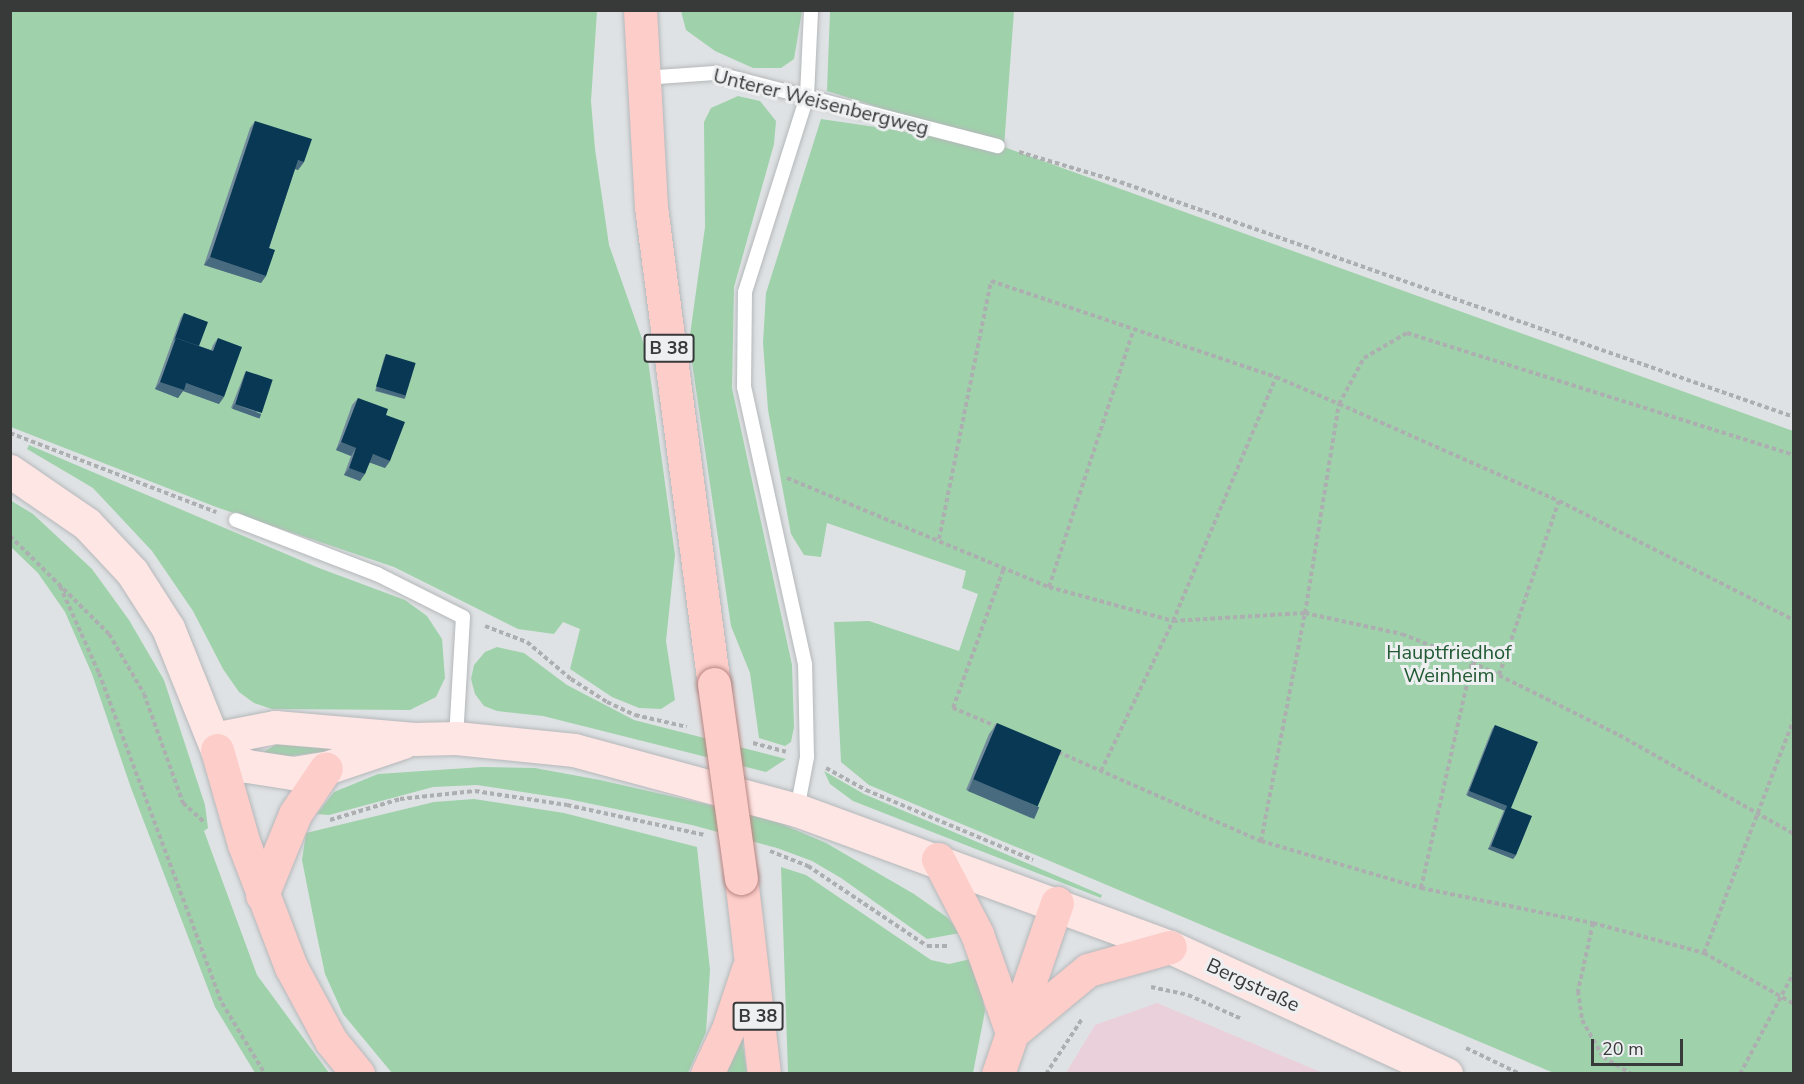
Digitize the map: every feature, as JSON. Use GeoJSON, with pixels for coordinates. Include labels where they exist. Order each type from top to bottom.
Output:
{"type":"FeatureCollection","features":[{"type":"Feature","properties":{"kind":"main road","name":"B 38"},"geometry":{"type":"LineString","coordinates":[[640,10],[641,78],[651,207],[741,878],[764,1074]]}},
{"type":"Feature","properties":{"kind":"main road"},"geometry":{"type":"LineString","coordinates":[[10,471],[87,524],[132,572],[168,627],[215,745],[262,895],[291,967],[331,1041],[358,1074]]}},
{"type":"Feature","properties":{"kind":"main road"},"geometry":{"type":"LineString","coordinates":[[215,745],[275,727],[414,739]]}},
{"type":"Feature","properties":{"kind":"main road","name":"Bergstraße"},"geometry":{"type":"LineString","coordinates":[[414,739],[456,738],[574,750],[797,810],[1170,946],[1446,1074]]}},
{"type":"Feature","properties":{"kind":"main road"},"geometry":{"type":"LineString","coordinates":[[215,745],[247,766],[273,772],[326,768],[414,739]]}},
{"type":"Feature","properties":{"kind":"main road"},"geometry":{"type":"LineString","coordinates":[[262,895],[295,814],[326,768]]}},
{"type":"Feature","properties":{"kind":"main road"},"geometry":{"type":"LineString","coordinates":[[938,860],[977,934],[1012,1033]]}},
{"type":"Feature","properties":{"kind":"main road"},"geometry":{"type":"LineString","coordinates":[[998,1074],[1057,903]]}},
{"type":"Feature","properties":{"kind":"main road"},"geometry":{"type":"LineString","coordinates":[[1012,1033],[1088,969],[1170,946]]}},
{"type":"Feature","properties":{"kind":"main road"},"geometry":{"type":"LineString","coordinates":[[707,1074],[728,1029],[751,958]]}},
{"type":"Feature","properties":{"kind":"lane"},"geometry":{"type":"LineString","coordinates":[[797,810],[807,757],[805,664],[744,387],[745,291],[807,96],[811,10]]}},
{"type":"Feature","properties":{"kind":"lane","name":"Unterer Weisenbergweg"},"geometry":{"type":"LineString","coordinates":[[641,78],[715,73],[998,146]]}},
{"type":"Feature","properties":{"kind":"lane"},"geometry":{"type":"LineString","coordinates":[[236,520],[377,574],[463,617],[456,738]]}},
{"type":"Feature","properties":{"kind":"path"},"geometry":{"type":"LineString","coordinates":[[998,146],[1120,182],[1794,417]]}},
{"type":"Feature","properties":{"kind":"path"},"geometry":{"type":"LineString","coordinates":[[939,539],[991,281],[1276,378],[1339,404],[1559,501],[1794,620]]}},
{"type":"Feature","properties":{"kind":"path"},"geometry":{"type":"LineString","coordinates":[[1049,587],[1133,331]]}},
{"type":"Feature","properties":{"kind":"path"},"geometry":{"type":"LineString","coordinates":[[1261,842],[1305,613],[1339,404],[1364,358],[1407,333],[1794,455]]}},
{"type":"Feature","properties":{"kind":"path"},"geometry":{"type":"LineString","coordinates":[[1101,771],[1173,621],[1276,378]]}},
{"type":"Feature","properties":{"kind":"path"},"geometry":{"type":"LineString","coordinates":[[10,433],[236,520]]}},
{"type":"Feature","properties":{"kind":"path"},"geometry":{"type":"LineString","coordinates":[[766,480],[791,477],[1049,587],[1173,621],[1305,613],[1402,634],[1472,662],[1619,735],[1794,834]]}},
{"type":"Feature","properties":{"kind":"path"},"geometry":{"type":"LineString","coordinates":[[1499,675],[1559,501]]}},
{"type":"Feature","properties":{"kind":"path"},"geometry":{"type":"LineString","coordinates":[[10,536],[109,634],[144,694],[183,803],[199,821],[210,824],[236,817]]}},
{"type":"Feature","properties":{"kind":"path"},"geometry":{"type":"LineString","coordinates":[[1004,568],[953,708],[1006,730]]}},
{"type":"Feature","properties":{"kind":"path"},"geometry":{"type":"LineString","coordinates":[[59,584],[99,673],[222,1004],[265,1074]]}},
{"type":"Feature","properties":{"kind":"path"},"geometry":{"type":"LineString","coordinates":[[1420,888],[1472,662]]}},
{"type":"Feature","properties":{"kind":"path"},"geometry":{"type":"LineString","coordinates":[[1704,954],[1756,813],[1794,719]]}},
{"type":"Feature","properties":{"kind":"path"},"geometry":{"type":"LineString","coordinates":[[1048,748],[1261,842],[1420,888],[1593,924],[1704,954],[1794,1005]]}},
{"type":"Feature","properties":{"kind":"path"},"geometry":{"type":"LineString","coordinates":[[295,814],[318,823],[400,799],[475,791],[567,805],[717,838]]}},
{"type":"Feature","properties":{"kind":"path"},"geometry":{"type":"LineString","coordinates":[[763,848],[808,866],[927,946],[946,947],[977,934]]}},
{"type":"Feature","properties":{"kind":"path"},"geometry":{"type":"LineString","coordinates":[[1593,924],[1578,991],[1582,1020],[1603,1057],[1630,1074]]}},
{"type":"Feature","properties":{"kind":"path"},"geometry":{"type":"LineString","coordinates":[[1740,1074],[1794,972]]}},
{"type":"Feature","properties":{"kind":"path"},"geometry":{"type":"LineString","coordinates":[[1143,985],[1188,995],[1252,1023]]}},
{"type":"Feature","properties":{"kind":"path"},"geometry":{"type":"LineString","coordinates":[[1046,1074],[1088,1012]]}},
{"type":"Feature","properties":{"kind":"shaded area"},"geometry":{"type":"Polygon","coordinates":[[[1157,1003],[1323,1073],[1066,1073],[1095,1025],[1157,1003]]]}},
{"type":"Feature","properties":{"kind":"green space"},"geometry":{"type":"Polygon","coordinates":[[[10,11],[597,11],[591,101],[595,149],[609,245],[647,353],[675,555],[666,641],[675,700],[661,709],[639,708],[612,697],[570,669],[580,629],[563,622],[554,634],[518,629],[394,567],[216,507],[11,427],[10,11]]]}},
{"type":"Feature","properties":{"kind":"green space"},"geometry":{"type":"Polygon","coordinates":[[[681,11],[802,11],[794,59],[781,68],[753,68],[715,51],[686,30],[681,11]]]}},
{"type":"Feature","properties":{"kind":"green space","name":"Hauptfriedhof Weinheim"},"geometry":{"type":"Polygon","coordinates":[[[830,11],[1014,11],[1004,147],[1793,431],[1793,1073],[1554,1073],[869,785],[841,762],[834,622],[869,621],[959,651],[978,594],[962,588],[966,571],[827,523],[821,557],[804,555],[791,534],[768,410],[763,343],[766,293],[821,119],[998,145],[827,91],[830,11]]]}},
{"type":"Feature","properties":{"kind":"green space"},"geometry":{"type":"Polygon","coordinates":[[[738,96],[760,101],[776,121],[774,144],[734,287],[732,388],[792,665],[794,727],[791,742],[785,746],[759,738],[750,673],[731,626],[689,342],[705,227],[704,122],[711,108],[738,96]]]}},
{"type":"Feature","properties":{"kind":"green space"},"geometry":{"type":"Polygon","coordinates":[[[29,445],[319,568],[405,600],[427,616],[442,639],[445,678],[436,697],[410,710],[272,709],[254,703],[239,692],[223,669],[193,611],[152,551],[93,488],[27,449],[29,445]]]}},
{"type":"Feature","properties":{"kind":"green space"},"geometry":{"type":"Polygon","coordinates":[[[10,500],[33,514],[92,569],[129,620],[164,680],[205,805],[208,828],[204,831],[257,975],[329,1073],[255,1073],[215,1007],[131,788],[92,674],[65,612],[38,573],[11,547],[10,500]]]}},
{"type":"Feature","properties":{"kind":"green space"},"geometry":{"type":"Polygon","coordinates":[[[497,647],[524,653],[567,685],[634,720],[786,759],[766,772],[543,716],[497,711],[484,706],[475,694],[471,679],[474,665],[485,652],[497,647]]]}},
{"type":"Feature","properties":{"kind":"green space"},"geometry":{"type":"Polygon","coordinates":[[[280,742],[349,748],[277,758],[262,753],[280,742]]]}},
{"type":"Feature","properties":{"kind":"green space"},"geometry":{"type":"Polygon","coordinates":[[[482,767],[535,768],[600,780],[770,819],[826,843],[914,894],[948,918],[960,933],[927,939],[841,878],[812,861],[777,848],[692,825],[568,799],[477,785],[433,787],[329,815],[317,814],[334,792],[378,774],[482,767]]]}},
{"type":"Feature","properties":{"kind":"green space"},"geometry":{"type":"Polygon","coordinates":[[[824,771],[864,794],[1102,895],[1101,898],[853,801],[830,784],[824,771]]]}},
{"type":"Feature","properties":{"kind":"green space"},"geometry":{"type":"Polygon","coordinates":[[[474,799],[564,813],[697,847],[710,970],[706,1032],[688,1073],[392,1073],[343,1014],[325,974],[316,931],[302,860],[306,833],[434,802],[474,799]]]}},
{"type":"Feature","properties":{"kind":"green space"},"geometry":{"type":"Polygon","coordinates":[[[781,867],[806,875],[931,960],[949,964],[975,958],[985,1011],[973,1073],[788,1073],[781,867]]]}},
{"type":"Feature","properties":{"kind":"green space"},"geometry":{"type":"Polygon","coordinates":[[[740,1027],[747,1073],[724,1074],[740,1027]]]}},
{"type":"Feature","properties":{"kind":"building"},"geometry":{"type":"Polygon","coordinates":[[[255,121],[312,139],[304,162],[298,160],[269,248],[275,250],[266,276],[210,257],[255,121]]]}},
{"type":"Feature","properties":{"kind":"building"},"geometry":{"type":"Polygon","coordinates":[[[184,313],[208,322],[199,346],[176,338],[174,341],[184,313]]]}},
{"type":"Feature","properties":{"kind":"building"},"geometry":{"type":"Polygon","coordinates":[[[176,338],[213,351],[218,338],[242,347],[224,397],[186,383],[184,390],[160,382],[176,338]]]}},
{"type":"Feature","properties":{"kind":"building"},"geometry":{"type":"Polygon","coordinates":[[[386,354],[416,363],[406,396],[376,387],[386,354]]]}},
{"type":"Feature","properties":{"kind":"building"},"geometry":{"type":"Polygon","coordinates":[[[246,371],[273,380],[262,413],[235,404],[246,371]]]}},
{"type":"Feature","properties":{"kind":"building"},"geometry":{"type":"Polygon","coordinates":[[[358,398],[388,409],[386,415],[405,422],[390,461],[373,454],[365,474],[349,468],[356,448],[341,442],[358,398]]]}},
{"type":"Feature","properties":{"kind":"building"},"geometry":{"type":"Polygon","coordinates":[[[997,723],[1061,750],[1038,807],[973,779],[997,723]]]}},
{"type":"Feature","properties":{"kind":"building"},"geometry":{"type":"Polygon","coordinates":[[[1495,725],[1538,742],[1511,808],[1532,816],[1516,855],[1491,846],[1507,806],[1469,791],[1495,725]]]}}]}
